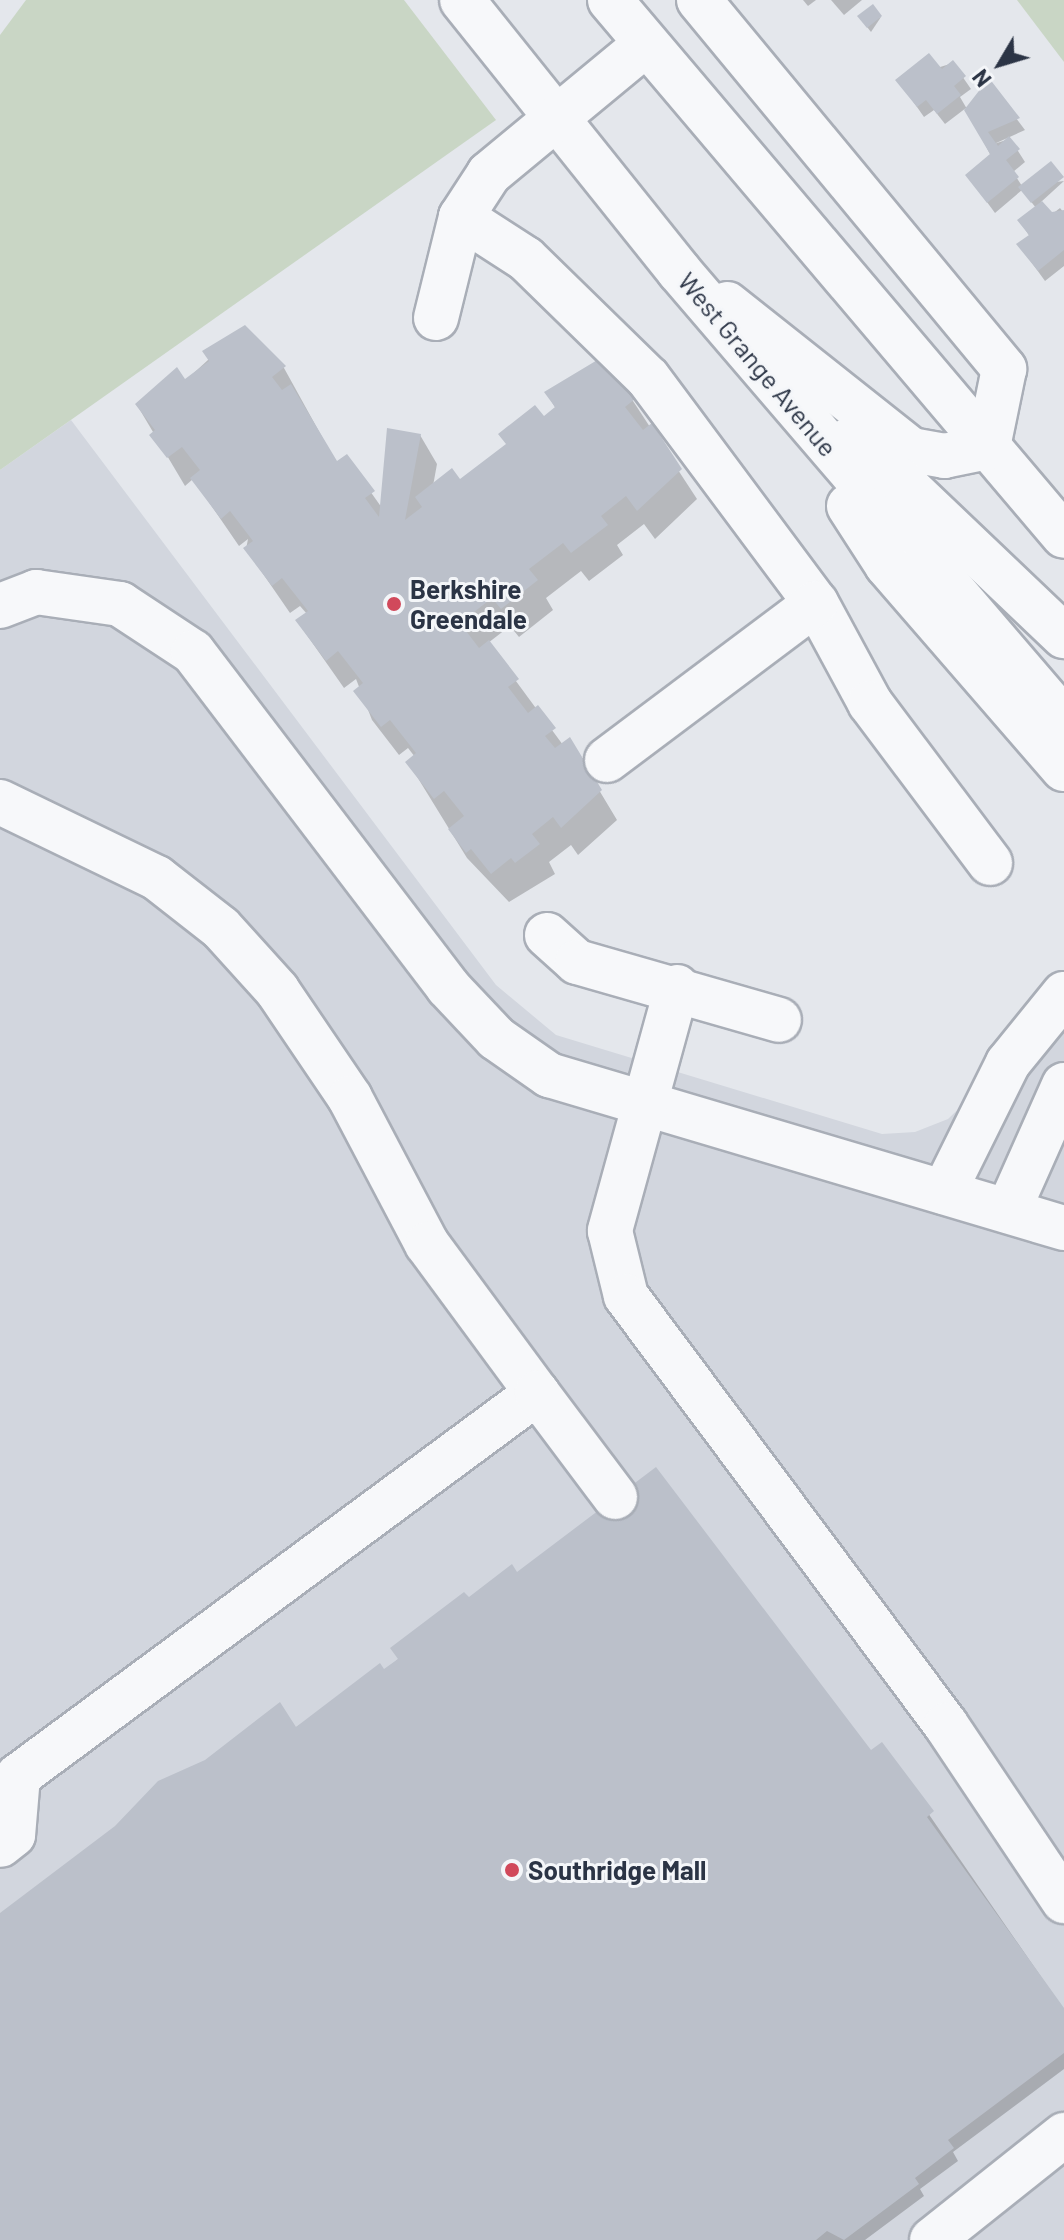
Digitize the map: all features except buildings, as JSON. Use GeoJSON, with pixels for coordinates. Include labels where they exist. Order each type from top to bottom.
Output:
{"type":"FeatureCollection","features":[{"type":"Feature","properties":{"kind":"street","name":"West Grange Avenue"},"geometry":{"type":"LineString","coordinates":[[462,0],[679,271],[1064,720]]}},
{"type":"Feature","properties":{"kind":"street"},"geometry":{"type":"LineString","coordinates":[[610,0],[1064,536]]}},
{"type":"Feature","properties":{"kind":"street"},"geometry":{"type":"LineString","coordinates":[[699,0],[1004,369],[988,447]]}},
{"type":"Feature","properties":{"kind":"street"},"geometry":{"type":"LineString","coordinates":[[436,318],[461,217],[489,174],[646,44]]}},
{"type":"Feature","properties":{"kind":"street"},"geometry":{"type":"LineString","coordinates":[[461,217],[526,259],[648,378],[816,603],[870,703],[990,863]]}},
{"type":"Feature","properties":{"kind":"street"},"geometry":{"type":"LineString","coordinates":[[679,271],[788,347],[911,450],[944,456],[988,447]]}},
{"type":"Feature","properties":{"kind":"street"},"geometry":{"type":"LineString","coordinates":[[754,360],[887,565],[1064,769]]}},
{"type":"Feature","properties":{"kind":"street"},"geometry":{"type":"LineString","coordinates":[[783,395],[899,479],[1064,636]]}},
{"type":"Feature","properties":{"kind":"street"},"geometry":{"type":"LineString","coordinates":[[0,606],[36,592],[120,604],[193,652],[448,987],[496,1038],[549,1075],[1064,1228]]}},
{"type":"Feature","properties":{"kind":"street"},"geometry":{"type":"LineString","coordinates":[[607,760],[816,603]]}},
{"type":"Feature","properties":{"kind":"street"},"geometry":{"type":"LineString","coordinates":[[0,802],[157,878],[221,928],[285,1002],[350,1098],[427,1244],[615,1497]]}},
{"type":"Feature","properties":{"kind":"street"},"geometry":{"type":"LineString","coordinates":[[547,935],[577,962],[677,987],[779,1020]]}},
{"type":"Feature","properties":{"kind":"street"},"geometry":{"type":"LineString","coordinates":[[677,987],[610,1231],[626,1296],[946,1725],[1064,1901]]}},
{"type":"Feature","properties":{"kind":"street"},"geometry":{"type":"LineString","coordinates":[[944,1192],[1008,1063],[1064,994]]}},
{"type":"Feature","properties":{"kind":"street"},"geometry":{"type":"LineString","coordinates":[[1008,1211],[1064,1085]]}},
{"type":"Feature","properties":{"kind":"street"},"geometry":{"type":"LineString","coordinates":[[0,1845],[13,1835],[9,1764],[537,1393]]}},
{"type":"Feature","properties":{"kind":"street"},"geometry":{"type":"LineString","coordinates":[[932,2240],[1064,2135]]}},
{"type":"Feature","properties":{"kind":"shaded area"},"geometry":{"type":"Polygon","coordinates":[[[71,420],[496,985],[556,1035],[882,1134],[915,1132],[948,1119],[972,1096],[1064,973],[1064,2240],[0,2240],[0,470],[71,420]]]}},
{"type":"Feature","properties":{"kind":"green space"},"geometry":{"type":"Polygon","coordinates":[[[26,0],[404,0],[496,120],[0,470],[0,35],[26,0]]]}},
{"type":"Feature","properties":{"kind":"green space"},"geometry":{"type":"Polygon","coordinates":[[[1017,0],[1064,0],[1064,62],[1017,0]]]}},
{"type":"Feature","properties":{"kind":"place","name":"Berkshire Greendale"},"geometry":{"type":"Point","coordinates":[394,604]}},
{"type":"Feature","properties":{"kind":"place","name":"Southridge Mall"},"geometry":{"type":"Point","coordinates":[512,1870]}}]}
